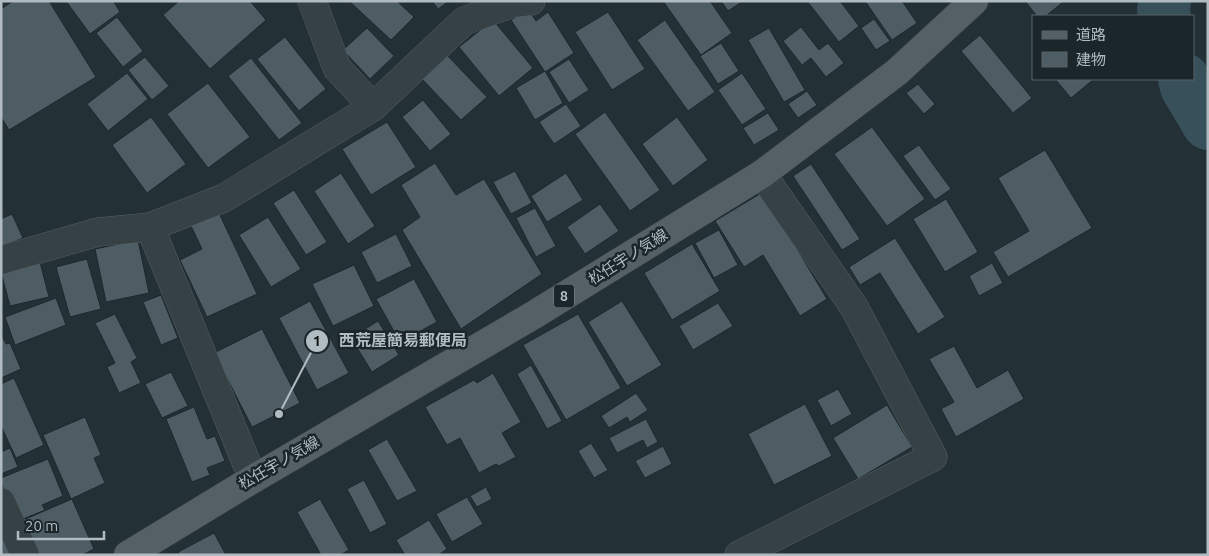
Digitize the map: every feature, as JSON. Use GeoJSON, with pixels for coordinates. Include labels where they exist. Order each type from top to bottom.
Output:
{"type":"FeatureCollection","features":[{"type":"Feature","properties":{"kind":"main road","name":"松任宇ノ気線"},"geometry":{"type":"LineString","coordinates":[[128,555],[253,479],[532,316],[762,174],[897,72],[974,1]]}},
{"type":"Feature","properties":{"kind":"street"},"geometry":{"type":"LineString","coordinates":[[312,1],[337,68],[373,107]]}},
{"type":"Feature","properties":{"kind":"street"},"geometry":{"type":"LineString","coordinates":[[1,260],[98,232],[150,227],[224,198],[373,107],[464,21],[513,3],[531,1]]}},
{"type":"Feature","properties":{"kind":"street"},"geometry":{"type":"LineString","coordinates":[[739,555],[933,457],[854,307],[762,174]]}},
{"type":"Feature","properties":{"kind":"street"},"geometry":{"type":"LineString","coordinates":[[150,227],[253,479]]}},
{"type":"Feature","properties":{"kind":"street"},"geometry":{"type":"LineString","coordinates":[[1,502],[24,555]]}},
{"type":"Feature","properties":{"kind":"building"},"geometry":{"type":"Polygon","coordinates":[[[13,1],[49,1],[96,77],[9,130],[1,117],[1,9],[13,1]]]}},
{"type":"Feature","properties":{"kind":"building"},"geometry":{"type":"Polygon","coordinates":[[[66,1],[116,1],[114,2],[120,12],[90,34],[66,1]]]}},
{"type":"Feature","properties":{"kind":"building"},"geometry":{"type":"Polygon","coordinates":[[[179,1],[250,1],[266,20],[210,69],[163,15],[179,1]]]}},
{"type":"Feature","properties":{"kind":"building"},"geometry":{"type":"Polygon","coordinates":[[[349,1],[397,1],[414,17],[391,40],[349,1]]]}},
{"type":"Feature","properties":{"kind":"building"},"geometry":{"type":"Polygon","coordinates":[[[432,1],[449,1],[438,9],[432,1]]]}},
{"type":"Feature","properties":{"kind":"building"},"geometry":{"type":"Polygon","coordinates":[[[663,1],[710,1],[732,33],[701,55],[663,1]]]}},
{"type":"Feature","properties":{"kind":"building"},"geometry":{"type":"Polygon","coordinates":[[[721,1],[743,1],[728,11],[721,1]]]}},
{"type":"Feature","properties":{"kind":"building"},"geometry":{"type":"Polygon","coordinates":[[[807,1],[840,1],[859,26],[839,42],[807,1]]]}},
{"type":"Feature","properties":{"kind":"building"},"geometry":{"type":"Polygon","coordinates":[[[865,1],[902,1],[917,23],[892,40],[865,1]]]}},
{"type":"Feature","properties":{"kind":"building"},"geometry":{"type":"Polygon","coordinates":[[[1025,1],[1063,1],[1047,15],[1036,15],[1025,1]]]}},
{"type":"Feature","properties":{"kind":"building"},"geometry":{"type":"Polygon","coordinates":[[[528,9],[536,21],[548,12],[574,53],[545,72],[511,20],[528,9]]]}},
{"type":"Feature","properties":{"kind":"building"},"geometry":{"type":"Polygon","coordinates":[[[608,12],[645,69],[612,90],[575,32],[608,12]]]}},
{"type":"Feature","properties":{"kind":"building"},"geometry":{"type":"Polygon","coordinates":[[[117,17],[143,51],[123,67],[96,33],[117,17]]]}},
{"type":"Feature","properties":{"kind":"building"},"geometry":{"type":"Polygon","coordinates":[[[874,19],[890,41],[876,50],[861,28],[874,19]]]}},
{"type":"Feature","properties":{"kind":"building"},"geometry":{"type":"Polygon","coordinates":[[[493,20],[533,68],[499,96],[459,47],[493,20]]]}},
{"type":"Feature","properties":{"kind":"building"},"geometry":{"type":"Polygon","coordinates":[[[665,20],[715,92],[688,111],[637,40],[665,20]]]}},
{"type":"Feature","properties":{"kind":"building"},"geometry":{"type":"Polygon","coordinates":[[[801,27],[819,50],[828,43],[844,63],[826,77],[811,58],[802,65],[783,41],[801,27]]]}},
{"type":"Feature","properties":{"kind":"building"},"geometry":{"type":"Polygon","coordinates":[[[367,28],[394,56],[370,79],[343,50],[367,28]]]}},
{"type":"Feature","properties":{"kind":"building"},"geometry":{"type":"Polygon","coordinates":[[[769,28],[805,90],[784,102],[748,40],[769,28]]]}},
{"type":"Feature","properties":{"kind":"building"},"geometry":{"type":"Polygon","coordinates":[[[980,35],[1032,98],[1013,113],[961,51],[980,35]]]}},
{"type":"Feature","properties":{"kind":"building"},"geometry":{"type":"Polygon","coordinates":[[[285,37],[326,89],[299,111],[257,59],[285,37]]]}},
{"type":"Feature","properties":{"kind":"building"},"geometry":{"type":"Polygon","coordinates":[[[721,43],[739,71],[718,84],[700,56],[721,43]]]}},
{"type":"Feature","properties":{"kind":"building"},"geometry":{"type":"Polygon","coordinates":[[[446,54],[487,97],[461,120],[421,78],[446,54]]]}},
{"type":"Feature","properties":{"kind":"building"},"geometry":{"type":"Polygon","coordinates":[[[145,57],[169,86],[152,100],[128,70],[145,57]]]}},
{"type":"Feature","properties":{"kind":"building"},"geometry":{"type":"Polygon","coordinates":[[[251,58],[302,123],[279,140],[228,76],[251,58]]]}},
{"type":"Feature","properties":{"kind":"building"},"geometry":{"type":"Polygon","coordinates":[[[569,59],[589,90],[569,103],[549,72],[569,59]]]}},
{"type":"Feature","properties":{"kind":"building"},"geometry":{"type":"Polygon","coordinates":[[[545,71],[563,103],[535,120],[516,88],[545,71]]]}},
{"type":"Feature","properties":{"kind":"building"},"geometry":{"type":"Polygon","coordinates":[[[127,73],[148,99],[108,131],[87,104],[127,73]]]}},
{"type":"Feature","properties":{"kind":"building"},"geometry":{"type":"Polygon","coordinates":[[[742,73],[766,109],[742,125],[718,90],[742,73]]]}},
{"type":"Feature","properties":{"kind":"building"},"geometry":{"type":"Polygon","coordinates":[[[1056,80],[1093,80],[1071,98],[1056,80]]]}},
{"type":"Feature","properties":{"kind":"building"},"geometry":{"type":"Polygon","coordinates":[[[208,83],[250,137],[208,168],[167,114],[208,83]]]}},
{"type":"Feature","properties":{"kind":"building"},"geometry":{"type":"Polygon","coordinates":[[[918,84],[935,104],[924,114],[906,93],[918,84]]]}},
{"type":"Feature","properties":{"kind":"building"},"geometry":{"type":"Polygon","coordinates":[[[807,91],[817,105],[798,118],[788,104],[807,91]]]}},
{"type":"Feature","properties":{"kind":"building"},"geometry":{"type":"Polygon","coordinates":[[[423,100],[451,134],[430,151],[402,117],[423,100]]]}},
{"type":"Feature","properties":{"kind":"building"},"geometry":{"type":"Polygon","coordinates":[[[566,104],[581,126],[554,144],[539,122],[566,104]]]}},
{"type":"Feature","properties":{"kind":"building"},"geometry":{"type":"Polygon","coordinates":[[[605,112],[660,190],[630,211],[575,134],[605,112]]]}},
{"type":"Feature","properties":{"kind":"building"},"geometry":{"type":"Polygon","coordinates":[[[768,113],[779,130],[754,145],[743,128],[768,113]]]}},
{"type":"Feature","properties":{"kind":"building"},"geometry":{"type":"Polygon","coordinates":[[[151,117],[186,164],[147,193],[112,145],[151,117]]]}},
{"type":"Feature","properties":{"kind":"building"},"geometry":{"type":"Polygon","coordinates":[[[677,117],[708,160],[673,186],[642,144],[677,117]]]}},
{"type":"Feature","properties":{"kind":"building"},"geometry":{"type":"Polygon","coordinates":[[[387,122],[416,167],[371,195],[342,149],[387,122]]]}},
{"type":"Feature","properties":{"kind":"building"},"geometry":{"type":"Polygon","coordinates":[[[872,127],[925,199],[887,226],[834,154],[872,127]]]}},
{"type":"Feature","properties":{"kind":"building"},"geometry":{"type":"Polygon","coordinates":[[[919,145],[951,189],[935,200],[903,156],[919,145]]]}},
{"type":"Feature","properties":{"kind":"building"},"geometry":{"type":"Polygon","coordinates":[[[1045,150],[1092,228],[1008,277],[993,252],[1029,231],[998,178],[1045,150]]]}},
{"type":"Feature","properties":{"kind":"building"},"geometry":{"type":"Polygon","coordinates":[[[435,163],[456,195],[484,179],[542,274],[461,329],[402,230],[420,217],[401,185],[435,163]]]}},
{"type":"Feature","properties":{"kind":"building"},"geometry":{"type":"Polygon","coordinates":[[[811,164],[860,239],[842,250],[793,176],[811,164]]]}},
{"type":"Feature","properties":{"kind":"building"},"geometry":{"type":"Polygon","coordinates":[[[515,171],[532,203],[511,214],[493,182],[515,171]]]}},
{"type":"Feature","properties":{"kind":"building"},"geometry":{"type":"Polygon","coordinates":[[[341,173],[375,226],[348,244],[314,191],[341,173]]]}},
{"type":"Feature","properties":{"kind":"building"},"geometry":{"type":"Polygon","coordinates":[[[566,173],[583,200],[547,222],[531,196],[566,173]]]}},
{"type":"Feature","properties":{"kind":"building"},"geometry":{"type":"Polygon","coordinates":[[[294,190],[327,242],[306,255],[273,203],[294,190]]]}},
{"type":"Feature","properties":{"kind":"building"},"geometry":{"type":"Polygon","coordinates":[[[763,192],[827,299],[800,316],[763,255],[744,267],[715,221],[763,192]]]}},
{"type":"Feature","properties":{"kind":"building"},"geometry":{"type":"Polygon","coordinates":[[[946,199],[978,252],[945,272],[913,219],[946,199]]]}},
{"type":"Feature","properties":{"kind":"building"},"geometry":{"type":"Polygon","coordinates":[[[600,204],[619,231],[585,254],[567,227],[600,204]]]}},
{"type":"Feature","properties":{"kind":"building"},"geometry":{"type":"Polygon","coordinates":[[[535,208],[556,246],[536,257],[516,218],[535,208]]]}},
{"type":"Feature","properties":{"kind":"building"},"geometry":{"type":"Polygon","coordinates":[[[219,213],[257,294],[207,317],[180,260],[202,249],[191,226],[219,213]]]}},
{"type":"Feature","properties":{"kind":"building"},"geometry":{"type":"Polygon","coordinates":[[[12,214],[23,238],[1,247],[1,219],[12,214]]]}},
{"type":"Feature","properties":{"kind":"building"},"geometry":{"type":"Polygon","coordinates":[[[268,217],[301,269],[271,287],[239,235],[268,217]]]}},
{"type":"Feature","properties":{"kind":"building"},"geometry":{"type":"Polygon","coordinates":[[[719,230],[738,265],[714,278],[695,243],[719,230]]]}},
{"type":"Feature","properties":{"kind":"building"},"geometry":{"type":"Polygon","coordinates":[[[396,234],[412,266],[377,283],[361,252],[396,234]]]}},
{"type":"Feature","properties":{"kind":"building"},"geometry":{"type":"Polygon","coordinates":[[[895,238],[945,317],[918,334],[880,273],[860,285],[849,267],[895,238]]]}},
{"type":"Feature","properties":{"kind":"building"},"geometry":{"type":"Polygon","coordinates":[[[138,240],[149,293],[106,302],[95,249],[138,240]]]}},
{"type":"Feature","properties":{"kind":"building"},"geometry":{"type":"Polygon","coordinates":[[[692,244],[720,291],[672,320],[644,273],[692,244]]]}},
{"type":"Feature","properties":{"kind":"building"},"geometry":{"type":"Polygon","coordinates":[[[39,258],[49,297],[10,306],[1,272],[39,258]]]}},
{"type":"Feature","properties":{"kind":"building"},"geometry":{"type":"Polygon","coordinates":[[[87,259],[101,309],[70,317],[56,267],[87,259]]]}},
{"type":"Feature","properties":{"kind":"building"},"geometry":{"type":"Polygon","coordinates":[[[992,263],[1003,283],[979,296],[969,276],[992,263]]]}},
{"type":"Feature","properties":{"kind":"building"},"geometry":{"type":"Polygon","coordinates":[[[354,265],[374,306],[333,326],[312,284],[354,265]]]}},
{"type":"Feature","properties":{"kind":"building"},"geometry":{"type":"Polygon","coordinates":[[[414,279],[437,322],[400,342],[376,299],[414,279]]]}},
{"type":"Feature","properties":{"kind":"building"},"geometry":{"type":"Polygon","coordinates":[[[161,295],[178,338],[161,345],[143,302],[161,295]]]}},
{"type":"Feature","properties":{"kind":"building"},"geometry":{"type":"Polygon","coordinates":[[[56,298],[66,325],[15,345],[5,317],[56,298]]]}},
{"type":"Feature","properties":{"kind":"building"},"geometry":{"type":"Polygon","coordinates":[[[310,301],[349,373],[317,390],[279,318],[310,301]]]}},
{"type":"Feature","properties":{"kind":"building"},"geometry":{"type":"Polygon","coordinates":[[[622,301],[662,365],[627,386],[588,322],[622,301]]]}},
{"type":"Feature","properties":{"kind":"building"},"geometry":{"type":"Polygon","coordinates":[[[718,303],[733,326],[693,350],[679,326],[718,303]]]}},
{"type":"Feature","properties":{"kind":"building"},"geometry":{"type":"Polygon","coordinates":[[[115,314],[137,358],[131,362],[141,383],[119,393],[107,367],[115,363],[95,323],[115,314]]]}},
{"type":"Feature","properties":{"kind":"building"},"geometry":{"type":"Polygon","coordinates":[[[578,314],[621,388],[566,420],[523,345],[578,314]]]}},
{"type":"Feature","properties":{"kind":"building"},"geometry":{"type":"Polygon","coordinates":[[[378,321],[399,355],[372,372],[351,338],[378,321]]]}},
{"type":"Feature","properties":{"kind":"building"},"geometry":{"type":"Polygon","coordinates":[[[262,329],[300,403],[252,427],[214,353],[262,329]]]}},
{"type":"Feature","properties":{"kind":"building"},"geometry":{"type":"Polygon","coordinates":[[[1,334],[6,344],[10,343],[21,369],[1,378],[1,334]]]}},
{"type":"Feature","properties":{"kind":"building"},"geometry":{"type":"Polygon","coordinates":[[[954,346],[977,388],[1008,370],[1024,399],[956,437],[941,409],[954,402],[929,359],[954,346]]]}},
{"type":"Feature","properties":{"kind":"building"},"geometry":{"type":"Polygon","coordinates":[[[531,365],[562,421],[547,429],[517,374],[531,365]]]}},
{"type":"Feature","properties":{"kind":"building"},"geometry":{"type":"Polygon","coordinates":[[[171,372],[188,406],[162,418],[145,384],[171,372]]]}},
{"type":"Feature","properties":{"kind":"building"},"geometry":{"type":"Polygon","coordinates":[[[493,373],[521,422],[502,433],[516,457],[499,466],[496,464],[479,473],[460,438],[447,445],[425,407],[474,380],[477,383],[493,373]]]}},
{"type":"Feature","properties":{"kind":"building"},"geometry":{"type":"Polygon","coordinates":[[[14,378],[44,445],[16,458],[1,426],[1,384],[14,378]]]}},
{"type":"Feature","properties":{"kind":"building"},"geometry":{"type":"Polygon","coordinates":[[[838,389],[852,414],[831,426],[817,400],[838,389]]]}},
{"type":"Feature","properties":{"kind":"building"},"geometry":{"type":"Polygon","coordinates":[[[636,393],[648,410],[630,422],[627,417],[609,428],[601,416],[636,393]]]}},
{"type":"Feature","properties":{"kind":"building"},"geometry":{"type":"Polygon","coordinates":[[[805,404],[832,456],[774,485],[748,434],[805,404]]]}},
{"type":"Feature","properties":{"kind":"building"},"geometry":{"type":"Polygon","coordinates":[[[887,405],[912,447],[858,479],[833,438],[887,405]]]}},
{"type":"Feature","properties":{"kind":"building"},"geometry":{"type":"Polygon","coordinates":[[[194,407],[207,439],[215,436],[225,461],[207,468],[210,475],[192,482],[166,419],[194,407]]]}},
{"type":"Feature","properties":{"kind":"building"},"geometry":{"type":"Polygon","coordinates":[[[85,417],[101,455],[94,458],[105,483],[71,499],[43,435],[85,417]]]}},
{"type":"Feature","properties":{"kind":"building"},"geometry":{"type":"Polygon","coordinates":[[[646,419],[658,442],[647,448],[643,440],[617,453],[609,438],[646,419]]]}},
{"type":"Feature","properties":{"kind":"building"},"geometry":{"type":"Polygon","coordinates":[[[387,439],[417,491],[397,501],[368,450],[387,439]]]}},
{"type":"Feature","properties":{"kind":"building"},"geometry":{"type":"Polygon","coordinates":[[[591,443],[608,470],[594,478],[578,451],[591,443]]]}},
{"type":"Feature","properties":{"kind":"building"},"geometry":{"type":"Polygon","coordinates":[[[663,446],[672,464],[645,478],[635,461],[663,446]]]}},
{"type":"Feature","properties":{"kind":"building"},"geometry":{"type":"Polygon","coordinates":[[[10,448],[18,467],[1,474],[1,452],[10,448]]]}},
{"type":"Feature","properties":{"kind":"building"},"geometry":{"type":"Polygon","coordinates":[[[48,459],[63,496],[42,505],[45,510],[23,519],[21,512],[14,514],[1,483],[1,478],[48,459]]]}},
{"type":"Feature","properties":{"kind":"building"},"geometry":{"type":"Polygon","coordinates":[[[364,480],[387,524],[370,533],[347,489],[364,480]]]}},
{"type":"Feature","properties":{"kind":"building"},"geometry":{"type":"Polygon","coordinates":[[[486,487],[492,499],[477,507],[470,496],[486,487]]]}},
{"type":"Feature","properties":{"kind":"building"},"geometry":{"type":"Polygon","coordinates":[[[467,497],[483,524],[452,542],[436,514],[467,497]]]}},
{"type":"Feature","properties":{"kind":"building"},"geometry":{"type":"Polygon","coordinates":[[[72,499],[94,549],[82,555],[28,555],[14,524],[72,499]]]}},
{"type":"Feature","properties":{"kind":"building"},"geometry":{"type":"Polygon","coordinates":[[[320,499],[349,550],[340,555],[321,555],[297,512],[320,499]]]}},
{"type":"Feature","properties":{"kind":"building"},"geometry":{"type":"Polygon","coordinates":[[[1,519],[17,555],[1,555],[1,519]]]}},
{"type":"Feature","properties":{"kind":"building"},"geometry":{"type":"Polygon","coordinates":[[[429,520],[447,549],[438,555],[405,555],[396,540],[429,520]]]}},
{"type":"Feature","properties":{"kind":"building"},"geometry":{"type":"Polygon","coordinates":[[[214,533],[226,555],[180,555],[178,552],[214,533]]]}},
{"type":"Feature","properties":{"kind":"waterway"},"geometry":{"type":"LineString","coordinates":[[1165,1],[1163,10],[1165,15]]}},
{"type":"Feature","properties":{"kind":"waterway"},"geometry":{"type":"LineString","coordinates":[[1184,80],[1186,87],[1208,124]]}},
{"type":"Feature","properties":{"kind":"place","name":"西荒屋簡易郵便局"},"geometry":{"type":"Point","coordinates":[279,414]}}]}
